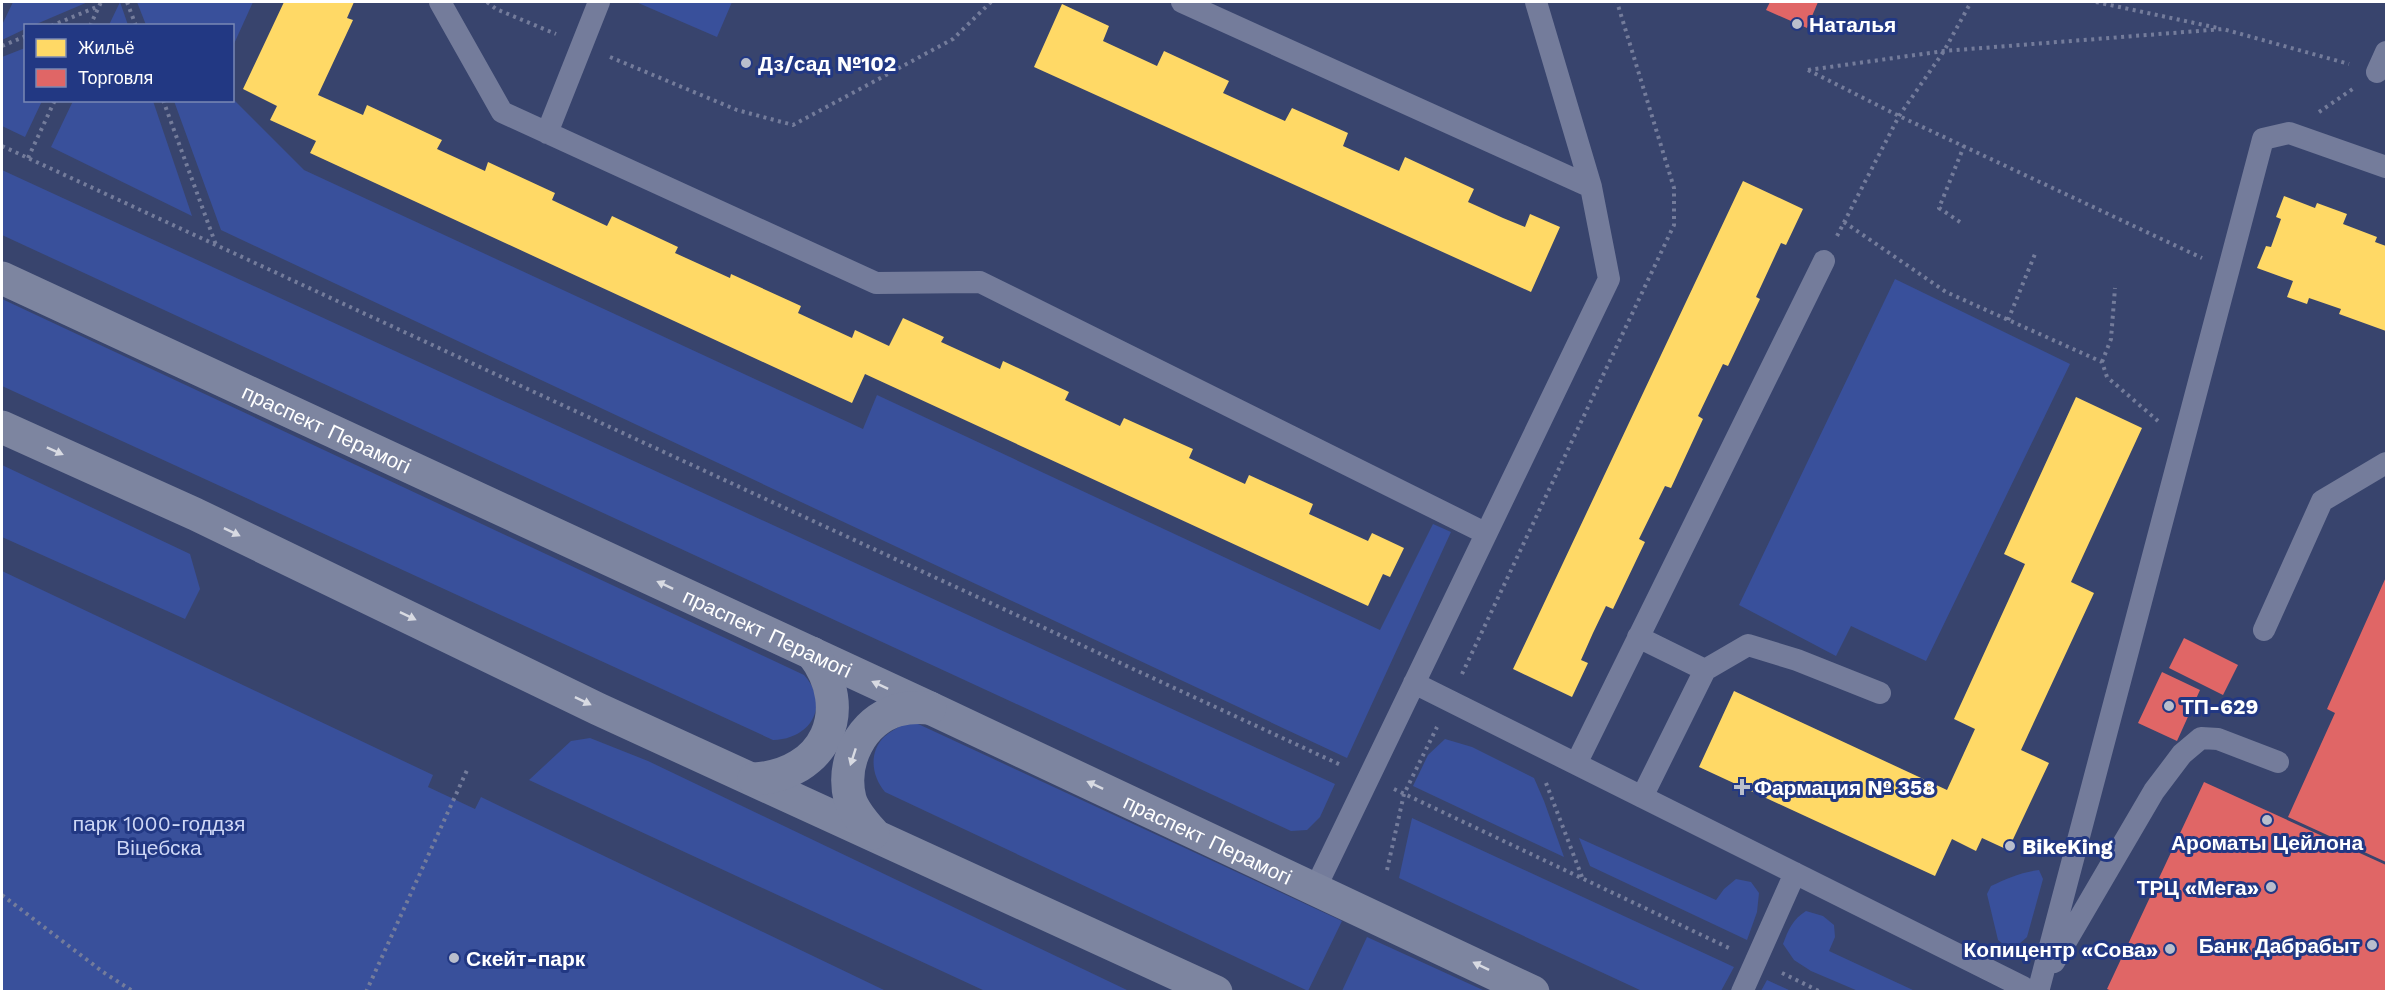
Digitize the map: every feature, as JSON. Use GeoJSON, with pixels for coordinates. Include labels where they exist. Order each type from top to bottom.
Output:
{"type":"FeatureCollection","features":[{"type":"Feature","properties":{"kind":"main road","name":"праспект Перамогі"},"geometry":{"type":"LineString","coordinates":[[2,278],[930,708],[1533,992]]}},
{"type":"Feature","properties":{"kind":"main road"},"geometry":{"type":"LineString","coordinates":[[2,427],[195,514],[598,709],[1216,992]]}},
{"type":"Feature","properties":{"kind":"main road"},"geometry":{"type":"LineString","coordinates":[[754,779],[772,778],[790,772],[807,762],[819,748],[828,731],[832,715],[829,682],[822,666],[812,653]]}},
{"type":"Feature","properties":{"kind":"main road"},"geometry":{"type":"LineString","coordinates":[[873,833],[859,818],[850,800],[848,779],[850,759],[859,740],[882,717],[897,710],[914,707],[930,708]]}},
{"type":"Feature","properties":{"kind":"lane"},"geometry":{"type":"LineString","coordinates":[[440,2],[502,112],[876,283],[980,282],[1485,533]]}},
{"type":"Feature","properties":{"kind":"lane"},"geometry":{"type":"LineString","coordinates":[[547,133],[599,2]]}},
{"type":"Feature","properties":{"kind":"lane"},"geometry":{"type":"LineString","coordinates":[[1182,2],[1592,188]]}},
{"type":"Feature","properties":{"kind":"lane"},"geometry":{"type":"LineString","coordinates":[[1315,889],[1609,279],[1592,188],[1536,2]]}},
{"type":"Feature","properties":{"kind":"lane"},"geometry":{"type":"LineString","coordinates":[[2034,988],[2263,139],[2289,133],[2386,167]]}},
{"type":"Feature","properties":{"kind":"lane"},"geometry":{"type":"LineString","coordinates":[[1576,764],[1824,261]]}},
{"type":"Feature","properties":{"kind":"lane"},"geometry":{"type":"LineString","coordinates":[[2264,630],[2322,501],[2386,463]]}},
{"type":"Feature","properties":{"kind":"lane"},"geometry":{"type":"LineString","coordinates":[[1638,637],[1705,670]]}},
{"type":"Feature","properties":{"kind":"lane"},"geometry":{"type":"LineString","coordinates":[[1642,797],[1705,670],[1748,645],[1797,660],[1880,693]]}},
{"type":"Feature","properties":{"kind":"lane"},"geometry":{"type":"LineString","coordinates":[[1414,683],[1795,873],[2034,988]]}},
{"type":"Feature","properties":{"kind":"lane"},"geometry":{"type":"LineString","coordinates":[[2034,988],[2154,791],[2182,754],[2201,738],[2218,739],[2278,762]]}},
{"type":"Feature","properties":{"kind":"lane"},"geometry":{"type":"LineString","coordinates":[[1742,992],[1795,873]]}},
{"type":"Feature","properties":{"kind":"path"},"geometry":{"type":"LineString","coordinates":[[127,2],[135,24]]}},
{"type":"Feature","properties":{"kind":"path"},"geometry":{"type":"LineString","coordinates":[[487,2],[496,9],[561,37]]}},
{"type":"Feature","properties":{"kind":"path"},"geometry":{"type":"LineString","coordinates":[[605,55],[737,110],[793,125],[953,39],[991,2]]}},
{"type":"Feature","properties":{"kind":"path"},"geometry":{"type":"LineString","coordinates":[[1824,261],[1899,116],[1944,51],[1971,2]]}},
{"type":"Feature","properties":{"kind":"path"},"geometry":{"type":"LineString","coordinates":[[2096,2],[2382,62]]}},
{"type":"Feature","properties":{"kind":"path"},"geometry":{"type":"LineString","coordinates":[[55,24],[100,4]]}},
{"type":"Feature","properties":{"kind":"path"},"geometry":{"type":"LineString","coordinates":[[91,24],[100,4]]}},
{"type":"Feature","properties":{"kind":"path"},"geometry":{"type":"LineString","coordinates":[[2223,29],[1944,51],[1808,70],[1899,116],[2229,270]]}},
{"type":"Feature","properties":{"kind":"path"},"geometry":{"type":"LineString","coordinates":[[2,46],[24,37]]}},
{"type":"Feature","properties":{"kind":"path"},"geometry":{"type":"LineString","coordinates":[[2289,133],[2382,62]]}},
{"type":"Feature","properties":{"kind":"path"},"geometry":{"type":"LineString","coordinates":[[28,158],[54,102]]}},
{"type":"Feature","properties":{"kind":"path"},"geometry":{"type":"LineString","coordinates":[[164,102],[216,245]]}},
{"type":"Feature","properties":{"kind":"path"},"geometry":{"type":"LineString","coordinates":[[2,146],[1404,794],[1821,992]]}},
{"type":"Feature","properties":{"kind":"path"},"geometry":{"type":"LineString","coordinates":[[1960,222],[1939,208],[1964,146]]}},
{"type":"Feature","properties":{"kind":"path"},"geometry":{"type":"LineString","coordinates":[[1844,222],[1946,292],[2102,362]]}},
{"type":"Feature","properties":{"kind":"path"},"geometry":{"type":"LineString","coordinates":[[2008,320],[2035,254]]}},
{"type":"Feature","properties":{"kind":"path"},"geometry":{"type":"LineString","coordinates":[[2115,288],[2111,339],[2102,362],[2107,377],[2159,422]]}},
{"type":"Feature","properties":{"kind":"path"},"geometry":{"type":"LineString","coordinates":[[1530,741],[1582,878]]}},
{"type":"Feature","properties":{"kind":"path"},"geometry":{"type":"LineString","coordinates":[[366,992],[468,768]]}},
{"type":"Feature","properties":{"kind":"path"},"geometry":{"type":"LineString","coordinates":[[1387,870],[1404,794]]}},
{"type":"Feature","properties":{"kind":"path"},"geometry":{"type":"LineString","coordinates":[[2,895],[134,992]]}},
{"type":"Feature","properties":{"kind":"green space"},"geometry":{"type":"Polygon","coordinates":[[[13,2],[88,2],[36,24],[24,24],[24,29],[2,40],[2,25],[13,2]]]}},
{"type":"Feature","properties":{"kind":"green space"},"geometry":{"type":"Polygon","coordinates":[[[120,2],[128,24],[109,24],[120,2]]]}},
{"type":"Feature","properties":{"kind":"green space"},"geometry":{"type":"Polygon","coordinates":[[[137,2],[253,2],[234,44],[234,24],[146,24],[137,2]]]}},
{"type":"Feature","properties":{"kind":"green space"},"geometry":{"type":"Polygon","coordinates":[[[636,2],[732,2],[717,37],[636,2]]]}},
{"type":"Feature","properties":{"kind":"green space"},"geometry":{"type":"Polygon","coordinates":[[[24,48],[24,102],[42,102],[25,137],[2,126],[2,57],[24,48]]]}},
{"type":"Feature","properties":{"kind":"green space"},"geometry":{"type":"Polygon","coordinates":[[[234,100],[304,170],[863,429],[877,395],[1380,630],[1433,524],[1451,532],[1347,758],[221,230],[174,102],[234,102],[234,100]]]}},
{"type":"Feature","properties":{"kind":"green space"},"geometry":{"type":"Polygon","coordinates":[[[73,102],[153,102],[192,216],[51,147],[73,102]]]}},
{"type":"Feature","properties":{"kind":"green space"},"geometry":{"type":"Polygon","coordinates":[[[2,170],[1335,784],[1320,817],[1307,830],[1291,831],[2,235],[2,170]]]}},
{"type":"Feature","properties":{"kind":"green space"},"geometry":{"type":"Polygon","coordinates":[[[1895,279],[2070,364],[1926,661],[1851,626],[1836,656],[1739,605],[1895,279]]]}},
{"type":"Feature","properties":{"kind":"green space"},"geometry":{"type":"Polygon","coordinates":[[[2,299],[804,675],[812,686],[816,698],[813,718],[798,734],[773,740],[2,386],[2,299]]]}},
{"type":"Feature","properties":{"kind":"green space"},"geometry":{"type":"Polygon","coordinates":[[[2,465],[190,554],[200,589],[185,619],[2,537],[2,465]]]}},
{"type":"Feature","properties":{"kind":"green space","name":"парк 1000-годдзя Віцебска"},"geometry":{"type":"Polygon","coordinates":[[[2,571],[433,775],[428,787],[475,809],[481,797],[886,991],[2,991],[2,571]]]}},
{"type":"Feature","properties":{"kind":"green space"},"geometry":{"type":"Polygon","coordinates":[[[905,723],[916,723],[1342,921],[1308,991],[885,792],[875,772],[876,750],[888,733],[905,723]]]}},
{"type":"Feature","properties":{"kind":"green space"},"geometry":{"type":"Polygon","coordinates":[[[590,738],[648,761],[1129,991],[985,991],[529,780],[571,741],[590,738]]]}},
{"type":"Feature","properties":{"kind":"green space"},"geometry":{"type":"Polygon","coordinates":[[[1445,739],[1472,747],[1534,778],[1564,857],[1413,786],[1428,755],[1445,739]]]}},
{"type":"Feature","properties":{"kind":"green space"},"geometry":{"type":"Polygon","coordinates":[[[1412,818],[1734,967],[1721,991],[1642,991],[1399,878],[1412,818]]]}},
{"type":"Feature","properties":{"kind":"green space"},"geometry":{"type":"Polygon","coordinates":[[[1579,838],[1716,900],[1736,879],[1751,882],[1759,893],[1757,912],[1747,940],[1590,866],[1579,838]]]}},
{"type":"Feature","properties":{"kind":"green space"},"geometry":{"type":"Polygon","coordinates":[[[2039,870],[2043,879],[2027,937],[2018,945],[2007,947],[1998,940],[1987,894],[1991,886],[2008,878],[2039,870]]]}},
{"type":"Feature","properties":{"kind":"green space"},"geometry":{"type":"Polygon","coordinates":[[[1806,911],[1823,916],[1834,925],[1835,937],[1829,951],[1915,991],[1858,991],[1811,971],[1794,960],[1783,944],[1792,925],[1806,911]]]}},
{"type":"Feature","properties":{"kind":"green space"},"geometry":{"type":"Polygon","coordinates":[[[1367,937],[1485,991],[1342,991],[1367,937]]]}},
{"type":"Feature","properties":{"kind":"green space"},"geometry":{"type":"Polygon","coordinates":[[[1767,980],[1791,991],[1761,991],[1767,980]]]}},
{"type":"Feature","properties":{"kind":"building: Жильё"},"geometry":{"type":"Polygon","coordinates":[[[284,2],[354,2],[347,18],[353,20],[318,95],[363,115],[367,105],[442,140],[437,149],[485,171],[488,162],[555,193],[552,200],[607,226],[612,216],[678,247],[675,253],[730,278],[731,274],[801,306],[798,313],[852,338],[855,330],[889,346],[903,318],[944,337],[941,342],[1000,369],[1003,361],[1069,392],[1065,400],[1120,426],[1124,418],[1193,449],[1189,458],[1245,484],[1249,475],[1313,504],[1309,514],[1368,541],[1372,533],[1404,548],[1390,577],[1383,574],[1368,606],[865,374],[852,403],[310,153],[316,141],[270,120],[277,106],[243,89],[284,2]]]}},
{"type":"Feature","properties":{"kind":"building: Жильё"},"geometry":{"type":"Polygon","coordinates":[[[1062,4],[1109,26],[1103,41],[1157,66],[1164,51],[1229,81],[1223,93],[1285,121],[1292,108],[1348,133],[1343,146],[1399,171],[1405,157],[1474,189],[1468,202],[1503,218],[1525,227],[1530,214],[1560,227],[1531,292],[1034,67],[1062,4]]]}},
{"type":"Feature","properties":{"kind":"building: Жильё"},"geometry":{"type":"Polygon","coordinates":[[[1743,181],[1803,209],[1786,245],[1781,243],[1756,297],[1760,299],[1728,366],[1723,364],[1698,416],[1703,419],[1671,488],[1665,486],[1639,539],[1645,542],[1613,609],[1606,606],[1593,633],[1581,660],[1588,663],[1572,697],[1513,669],[1743,181]]]}},
{"type":"Feature","properties":{"kind":"building: Жильё"},"geometry":{"type":"Polygon","coordinates":[[[2284,196],[2315,208],[2317,203],[2347,214],[2343,224],[2377,237],[2375,242],[2386,246],[2386,331],[2339,314],[2341,309],[2309,298],[2307,304],[2287,297],[2293,281],[2257,268],[2266,246],[2271,247],[2281,219],[2276,217],[2284,196]]]}},
{"type":"Feature","properties":{"kind":"building: Жильё"},"geometry":{"type":"Polygon","coordinates":[[[2076,397],[2142,428],[2071,582],[2094,593],[2021,750],[2049,763],[2008,850],[1982,838],[1976,851],[1952,839],[1935,876],[1699,767],[1734,691],[1947,790],[1975,729],[1954,719],[2025,564],[2004,554],[2076,397]]]}},
{"type":"Feature","properties":{"kind":"building: Торговля"},"geometry":{"type":"Polygon","coordinates":[[[1770,2],[1818,2],[1807,28],[1766,10],[1770,2]]]}},
{"type":"Feature","properties":{"kind":"building: Торговля"},"geometry":{"type":"Polygon","coordinates":[[[2386,577],[2386,862],[2288,817],[2335,713],[2327,709],[2386,577]]]}},
{"type":"Feature","properties":{"kind":"building: Торговля"},"geometry":{"type":"Polygon","coordinates":[[[2184,638],[2238,665],[2223,695],[2169,668],[2184,638]]]}},
{"type":"Feature","properties":{"kind":"building: Торговля","name":"ТП-629"},"geometry":{"type":"Polygon","coordinates":[[[2162,672],[2200,690],[2177,741],[2138,723],[2162,672]]]}},
{"type":"Feature","properties":{"kind":"building: Торговля","name":"ТРЦ «Мега»"},"geometry":{"type":"Polygon","coordinates":[[[2204,782],[2386,865],[2386,992],[2114,992],[2107,989],[2204,782]]]}},
{"type":"Feature","properties":{"kind":"place","name":"Наталья"},"geometry":{"type":"Point","coordinates":[1797,24]}},
{"type":"Feature","properties":{"kind":"place","name":"Дз/сад №102"},"geometry":{"type":"Point","coordinates":[746,63]}},
{"type":"Feature","properties":{"kind":"place","name":"ТП-629"},"geometry":{"type":"Point","coordinates":[2169,706]}},
{"type":"Feature","properties":{"kind":"place","name":"Фармация № 358"},"geometry":{"type":"Point","coordinates":[1742,787]}},
{"type":"Feature","properties":{"kind":"place","name":"Ароматы Цейлона"},"geometry":{"type":"Point","coordinates":[2267,820]}},
{"type":"Feature","properties":{"kind":"place","name":"BikeKing"},"geometry":{"type":"Point","coordinates":[2010,846]}},
{"type":"Feature","properties":{"kind":"place","name":"ТРЦ «Мега»"},"geometry":{"type":"Point","coordinates":[2271,887]}},
{"type":"Feature","properties":{"kind":"place","name":"Банк Дабрабыт"},"geometry":{"type":"Point","coordinates":[2372,945]}},
{"type":"Feature","properties":{"kind":"place","name":"Копицентр «Сова»"},"geometry":{"type":"Point","coordinates":[2170,949]}},
{"type":"Feature","properties":{"kind":"place","name":"Скейт-парк"},"geometry":{"type":"Point","coordinates":[454,958]}}]}
